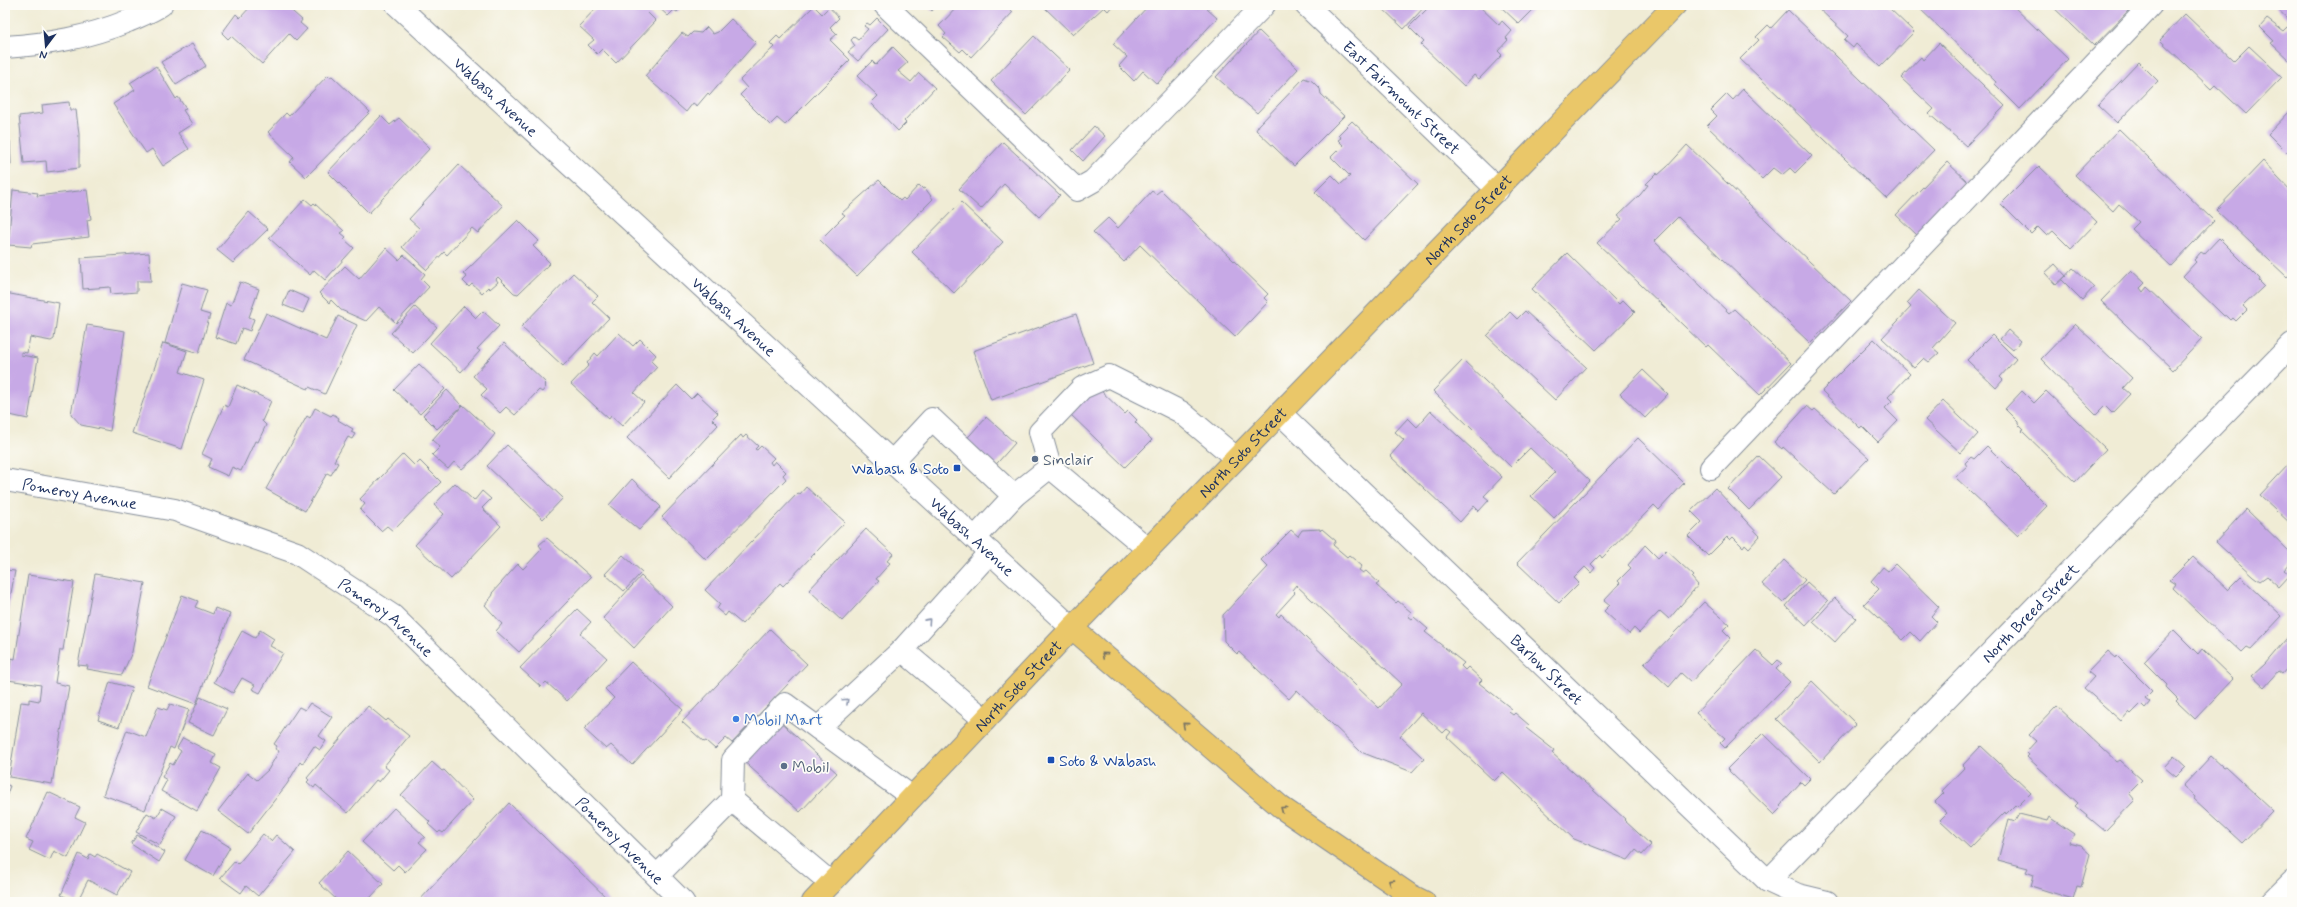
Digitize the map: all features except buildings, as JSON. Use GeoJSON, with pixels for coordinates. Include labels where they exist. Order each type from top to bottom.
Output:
{"type":"FeatureCollection","features":[{"type":"Feature","properties":{"kind":"main road","name":"North Soto Street"},"geometry":{"type":"LineString","coordinates":[[814,902],[1072,628],[1498,190],[1675,5]]}},
{"type":"Feature","properties":{"kind":"main road"},"geometry":{"type":"LineString","coordinates":[[1072,628],[1282,808],[1403,890],[1424,902]]}},
{"type":"Feature","properties":{"kind":"street"},"geometry":{"type":"LineString","coordinates":[[5,47],[53,43],[103,31],[153,11],[161,5]]}},
{"type":"Feature","properties":{"kind":"street","name":"Wabash Avenue"},"geometry":{"type":"LineString","coordinates":[[397,5],[1072,628]]}},
{"type":"Feature","properties":{"kind":"street"},"geometry":{"type":"LineString","coordinates":[[885,5],[1077,190],[1093,180],[1264,5]]}},
{"type":"Feature","properties":{"kind":"street","name":"East Fairmount Street"},"geometry":{"type":"LineString","coordinates":[[1306,5],[1498,190]]}},
{"type":"Feature","properties":{"kind":"street"},"geometry":{"type":"LineString","coordinates":[[1711,468],[2151,5]]}},
{"type":"Feature","properties":{"kind":"street","name":"North Breed Street"},"geometry":{"type":"LineString","coordinates":[[1768,881],[2292,344]]}},
{"type":"Feature","properties":{"kind":"street"},"geometry":{"type":"LineString","coordinates":[[1148,549],[1050,466],[1040,432],[1082,388],[1109,376],[1181,412],[1236,458]]}},
{"type":"Feature","properties":{"kind":"street","name":"Barlow Street"},"geometry":{"type":"LineString","coordinates":[[1280,413],[1768,881],[1798,895],[1828,902]]}},
{"type":"Feature","properties":{"kind":"street"},"geometry":{"type":"LineString","coordinates":[[892,462],[932,419],[1014,496]]}},
{"type":"Feature","properties":{"kind":"street"},"geometry":{"type":"LineString","coordinates":[[818,728],[902,650],[982,545],[1014,496],[1050,466]]}},
{"type":"Feature","properties":{"kind":"street","name":"Pomeroy Avenue"},"geometry":{"type":"LineString","coordinates":[[5,480],[175,510],[297,553],[393,616],[683,902]]}},
{"type":"Feature","properties":{"kind":"street"},"geometry":{"type":"LineString","coordinates":[[902,650],[985,720]]}},
{"type":"Feature","properties":{"kind":"street"},"geometry":{"type":"LineString","coordinates":[[657,876],[732,800],[732,760],[785,704],[912,797]]}},
{"type":"Feature","properties":{"kind":"street"},"geometry":{"type":"LineString","coordinates":[[732,800],[831,883]]}},
{"type":"Feature","properties":{"kind":"street"},"geometry":{"type":"LineString","coordinates":[[2272,902],[2292,882]]}},
{"type":"Feature","properties":{"kind":"place","name":"Sinclair"},"geometry":{"type":"Point","coordinates":[1035,459]}},
{"type":"Feature","properties":{"kind":"place","name":"Wabash & Soto"},"geometry":{"type":"Point","coordinates":[957,468]}},
{"type":"Feature","properties":{"kind":"place","name":"Mobil Mart"},"geometry":{"type":"Point","coordinates":[736,719]}},
{"type":"Feature","properties":{"kind":"place","name":"Soto & Wabash"},"geometry":{"type":"Point","coordinates":[1051,760]}},
{"type":"Feature","properties":{"kind":"place","name":"Mobil"},"geometry":{"type":"Point","coordinates":[784,766]}}]}
